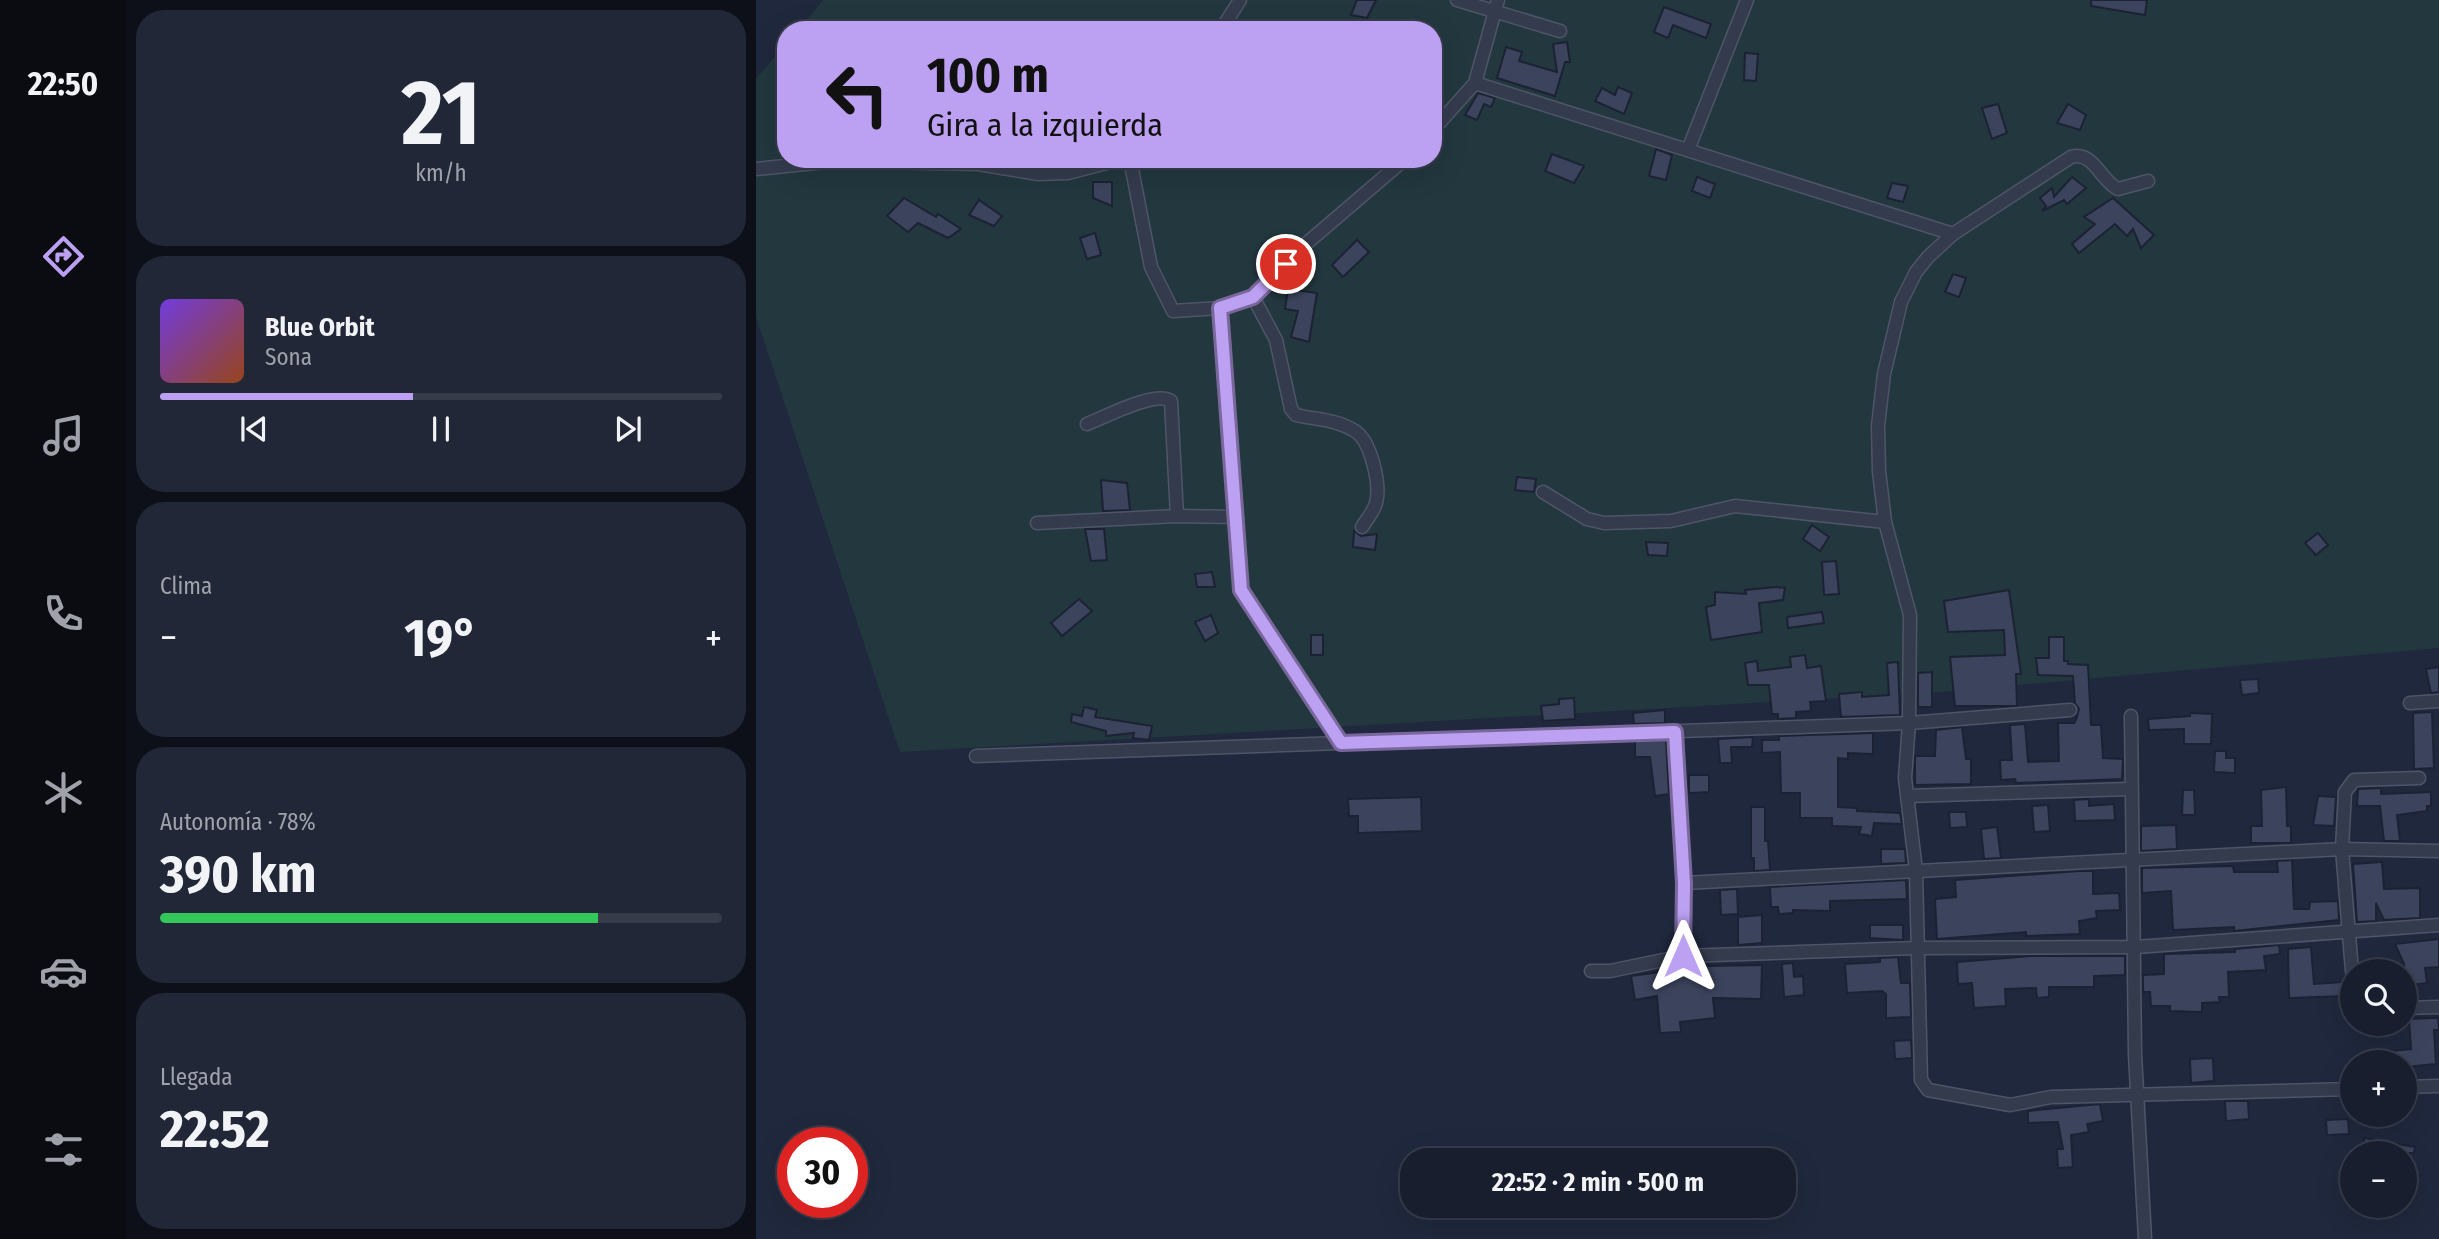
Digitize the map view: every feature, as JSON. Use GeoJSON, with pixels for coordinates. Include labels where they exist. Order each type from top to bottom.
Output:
{"type":"FeatureCollection","features":[{"type":"Feature","properties":{"kind":"street"},"geometry":{"type":"LineString","coordinates":[[1227,21],[1240,0]]}},
{"type":"Feature","properties":{"kind":"street"},"geometry":{"type":"LineString","coordinates":[[1457,0],[1496,5],[1560,31]]}},
{"type":"Feature","properties":{"kind":"street"},"geometry":{"type":"LineString","coordinates":[[1688,150],[1747,0]]}},
{"type":"Feature","properties":{"kind":"street"},"geometry":{"type":"LineString","coordinates":[[1442,120],[1475,83],[1496,5]]}},
{"type":"Feature","properties":{"kind":"street"},"geometry":{"type":"LineString","coordinates":[[1475,83],[1953,234]]}},
{"type":"Feature","properties":{"kind":"street"},"geometry":{"type":"LineString","coordinates":[[2148,181],[2118,190],[2087,157],[2079,155],[1953,234],[1928,257],[1908,286],[1889,344],[1880,396],[1878,446],[1885,522],[1910,615],[1909,723],[1905,778],[1916,871],[1921,1080],[1928,1090],[2010,1105],[2051,1097],[2340,1089]]}},
{"type":"Feature","properties":{"kind":"street"},"geometry":{"type":"LineString","coordinates":[[756,169],[777,167]]}},
{"type":"Feature","properties":{"kind":"street"},"geometry":{"type":"LineString","coordinates":[[1002,168],[1038,174],[1068,173],[1087,168]]}},
{"type":"Feature","properties":{"kind":"street"},"geometry":{"type":"LineString","coordinates":[[1131,168],[1143,238],[1160,290],[1173,311],[1220,308],[1253,297],[1273,280],[1300,249],[1394,168]]}},
{"type":"Feature","properties":{"kind":"street"},"geometry":{"type":"LineString","coordinates":[[1253,297],[1276,340],[1291,409],[1296,415],[1329,419],[1347,427],[1358,433],[1366,448],[1378,495],[1376,505],[1363,527]]}},
{"type":"Feature","properties":{"kind":"street"},"geometry":{"type":"LineString","coordinates":[[1220,308],[1241,590],[1341,743]]}},
{"type":"Feature","properties":{"kind":"street"},"geometry":{"type":"LineString","coordinates":[[1087,424],[1153,398],[1166,397],[1171,401],[1177,516]]}},
{"type":"Feature","properties":{"kind":"street"},"geometry":{"type":"LineString","coordinates":[[1543,492],[1587,519],[1604,523],[1671,521],[1735,506],[1885,522]]}},
{"type":"Feature","properties":{"kind":"street"},"geometry":{"type":"LineString","coordinates":[[1037,523],[1177,516],[1237,517]]}},
{"type":"Feature","properties":{"kind":"street"},"geometry":{"type":"LineString","coordinates":[[2410,703],[2439,701]]}},
{"type":"Feature","properties":{"kind":"street"},"geometry":{"type":"LineString","coordinates":[[976,756],[1909,723],[2070,709]]}},
{"type":"Feature","properties":{"kind":"street"},"geometry":{"type":"LineString","coordinates":[[2131,716],[2130,789],[2136,947],[2135,1054],[2145,1239]]}},
{"type":"Feature","properties":{"kind":"street"},"geometry":{"type":"LineString","coordinates":[[1675,732],[1684,883],[1683,956]]}},
{"type":"Feature","properties":{"kind":"street"},"geometry":{"type":"LineString","coordinates":[[2351,959],[2342,849],[2345,792],[2354,780],[2419,778]]}},
{"type":"Feature","properties":{"kind":"street"},"geometry":{"type":"LineString","coordinates":[[1908,796],[2130,789]]}},
{"type":"Feature","properties":{"kind":"street"},"geometry":{"type":"LineString","coordinates":[[1684,883],[2342,849],[2439,851]]}},
{"type":"Feature","properties":{"kind":"street"},"geometry":{"type":"LineString","coordinates":[[1591,971],[1610,971],[1683,956],[1917,948],[2136,947],[2439,925]]}},
{"type":"Feature","properties":{"kind":"street"},"geometry":{"type":"LineString","coordinates":[[2417,1008],[2439,1007]]}},
{"type":"Feature","properties":{"kind":"street"},"geometry":{"type":"LineString","coordinates":[[2417,1087],[2439,1086]]}},
{"type":"Feature","properties":{"kind":"shaded area"},"geometry":{"type":"Polygon","coordinates":[[[823,0],[2439,0],[2439,648],[1927,693],[900,752],[756,317],[756,79],[777,54],[777,168],[1442,168],[1442,21],[806,21],[823,0]]]}},
{"type":"Feature","properties":{"kind":"building"},"geometry":{"type":"Polygon","coordinates":[[[1357,0],[1376,0],[1367,18],[1351,15],[1357,0]]]}},
{"type":"Feature","properties":{"kind":"building"},"geometry":{"type":"Polygon","coordinates":[[[2091,0],[2147,0],[2145,15],[2091,6],[2091,0]]]}},
{"type":"Feature","properties":{"kind":"building"},"geometry":{"type":"Polygon","coordinates":[[[1664,7],[1711,24],[1706,38],[1673,25],[1668,38],[1654,32],[1664,7]]]}},
{"type":"Feature","properties":{"kind":"building"},"geometry":{"type":"Polygon","coordinates":[[[1567,42],[1570,62],[1565,62],[1555,96],[1497,78],[1506,47],[1522,52],[1519,61],[1557,72],[1553,44],[1567,42]]]}},
{"type":"Feature","properties":{"kind":"building"},"geometry":{"type":"Polygon","coordinates":[[[1745,53],[1758,54],[1756,81],[1744,80],[1745,53]]]}},
{"type":"Feature","properties":{"kind":"building"},"geometry":{"type":"Polygon","coordinates":[[[1618,87],[1632,93],[1624,114],[1595,101],[1602,88],[1615,95],[1618,87]]]}},
{"type":"Feature","properties":{"kind":"building"},"geometry":{"type":"Polygon","coordinates":[[[1478,93],[1495,98],[1491,107],[1484,104],[1477,120],[1465,115],[1478,93]]]}},
{"type":"Feature","properties":{"kind":"building"},"geometry":{"type":"Polygon","coordinates":[[[1998,104],[2007,133],[1992,139],[1982,108],[1998,104]]]}},
{"type":"Feature","properties":{"kind":"building"},"geometry":{"type":"Polygon","coordinates":[[[2068,104],[2086,115],[2080,130],[2057,123],[2068,104]]]}},
{"type":"Feature","properties":{"kind":"building"},"geometry":{"type":"Polygon","coordinates":[[[1656,149],[1672,155],[1666,180],[1649,176],[1656,149]]]}},
{"type":"Feature","properties":{"kind":"building"},"geometry":{"type":"Polygon","coordinates":[[[1552,154],[1584,166],[1574,183],[1545,171],[1552,154]]]}},
{"type":"Feature","properties":{"kind":"building"},"geometry":{"type":"Polygon","coordinates":[[[1697,177],[1715,184],[1710,198],[1692,191],[1697,177]]]}},
{"type":"Feature","properties":{"kind":"building"},"geometry":{"type":"Polygon","coordinates":[[[2072,177],[2086,188],[2067,204],[2064,200],[2042,211],[2046,206],[2040,198],[2052,188],[2054,197],[2072,177]]]}},
{"type":"Feature","properties":{"kind":"building"},"geometry":{"type":"Polygon","coordinates":[[[1093,182],[1112,182],[1112,206],[1093,198],[1093,182]]]}},
{"type":"Feature","properties":{"kind":"building"},"geometry":{"type":"Polygon","coordinates":[[[1892,183],[1908,186],[1903,202],[1887,198],[1892,183]]]}},
{"type":"Feature","properties":{"kind":"building"},"geometry":{"type":"Polygon","coordinates":[[[904,198],[936,217],[938,214],[961,229],[948,238],[918,223],[908,232],[887,216],[904,198]]]}},
{"type":"Feature","properties":{"kind":"building"},"geometry":{"type":"Polygon","coordinates":[[[2113,198],[2154,235],[2141,248],[2133,229],[2127,236],[2115,224],[2079,253],[2072,244],[2095,224],[2084,217],[2113,198]]]}},
{"type":"Feature","properties":{"kind":"building"},"geometry":{"type":"Polygon","coordinates":[[[979,200],[1002,216],[994,226],[969,215],[979,200]]]}},
{"type":"Feature","properties":{"kind":"building"},"geometry":{"type":"Polygon","coordinates":[[[1095,233],[1101,255],[1087,259],[1080,238],[1095,233]]]}},
{"type":"Feature","properties":{"kind":"building"},"geometry":{"type":"Polygon","coordinates":[[[1357,240],[1369,252],[1343,277],[1332,265],[1357,240]]]}},
{"type":"Feature","properties":{"kind":"building"},"geometry":{"type":"Polygon","coordinates":[[[1953,274],[1966,278],[1959,297],[1945,292],[1953,274]]]}},
{"type":"Feature","properties":{"kind":"building"},"geometry":{"type":"Polygon","coordinates":[[[1288,289],[1317,293],[1309,342],[1291,337],[1298,311],[1285,309],[1288,289]]]}},
{"type":"Feature","properties":{"kind":"building"},"geometry":{"type":"Polygon","coordinates":[[[1517,477],[1536,479],[1534,492],[1515,490],[1517,477]]]}},
{"type":"Feature","properties":{"kind":"building"},"geometry":{"type":"Polygon","coordinates":[[[1101,480],[1127,483],[1130,510],[1103,511],[1101,480]]]}},
{"type":"Feature","properties":{"kind":"building"},"geometry":{"type":"Polygon","coordinates":[[[1812,525],[1829,537],[1820,551],[1803,539],[1812,525]]]}},
{"type":"Feature","properties":{"kind":"building"},"geometry":{"type":"Polygon","coordinates":[[[1085,529],[1104,529],[1107,560],[1091,561],[1085,529]]]}},
{"type":"Feature","properties":{"kind":"building"},"geometry":{"type":"Polygon","coordinates":[[[1354,531],[1361,536],[1377,534],[1375,550],[1353,547],[1354,531]]]}},
{"type":"Feature","properties":{"kind":"building"},"geometry":{"type":"Polygon","coordinates":[[[2318,533],[2328,545],[2316,555],[2305,543],[2318,533]]]}},
{"type":"Feature","properties":{"kind":"building"},"geometry":{"type":"Polygon","coordinates":[[[1646,542],[1668,543],[1667,556],[1648,555],[1646,542]]]}},
{"type":"Feature","properties":{"kind":"building"},"geometry":{"type":"Polygon","coordinates":[[[1836,561],[1839,594],[1824,595],[1822,562],[1836,561]]]}},
{"type":"Feature","properties":{"kind":"building"},"geometry":{"type":"Polygon","coordinates":[[[1212,572],[1215,587],[1197,587],[1195,574],[1212,572]]]}},
{"type":"Feature","properties":{"kind":"building"},"geometry":{"type":"Polygon","coordinates":[[[1785,588],[1783,600],[1759,603],[1762,632],[1711,640],[1706,607],[1715,605],[1715,592],[1746,594],[1745,590],[1785,588]]]}},
{"type":"Feature","properties":{"kind":"building"},"geometry":{"type":"Polygon","coordinates":[[[2009,590],[2021,674],[2016,674],[2017,706],[1955,706],[1950,657],[2005,655],[2004,630],[1948,632],[1944,601],[2009,590]]]}},
{"type":"Feature","properties":{"kind":"building"},"geometry":{"type":"Polygon","coordinates":[[[1079,599],[1092,611],[1062,636],[1051,623],[1079,599]]]}},
{"type":"Feature","properties":{"kind":"building"},"geometry":{"type":"Polygon","coordinates":[[[1822,612],[1824,623],[1788,628],[1787,617],[1822,612]]]}},
{"type":"Feature","properties":{"kind":"building"},"geometry":{"type":"Polygon","coordinates":[[[1211,615],[1218,633],[1205,641],[1195,622],[1211,615]]]}},
{"type":"Feature","properties":{"kind":"building"},"geometry":{"type":"Polygon","coordinates":[[[1311,635],[1323,635],[1323,655],[1311,655],[1311,635]]]}},
{"type":"Feature","properties":{"kind":"building"},"geometry":{"type":"Polygon","coordinates":[[[2049,637],[2064,637],[2064,661],[2068,661],[2068,664],[2088,665],[2091,725],[2101,725],[2103,758],[2123,759],[2122,779],[2016,783],[2015,779],[2001,780],[2000,760],[2012,760],[2010,725],[2025,724],[2028,762],[2059,761],[2058,723],[2074,723],[2076,720],[2079,709],[2075,703],[2073,676],[2038,675],[2036,658],[2049,658],[2049,637]]]}},
{"type":"Feature","properties":{"kind":"building"},"geometry":{"type":"Polygon","coordinates":[[[1805,655],[1807,668],[1821,666],[1826,701],[1810,702],[1811,711],[1796,712],[1796,718],[1778,719],[1778,714],[1772,714],[1769,685],[1748,685],[1745,663],[1757,661],[1758,671],[1791,667],[1790,657],[1805,655]]]}},
{"type":"Feature","properties":{"kind":"building"},"geometry":{"type":"Polygon","coordinates":[[[1898,662],[1900,715],[1841,717],[1839,694],[1862,692],[1862,697],[1889,695],[1887,663],[1898,662]]]}},
{"type":"Feature","properties":{"kind":"building"},"geometry":{"type":"Polygon","coordinates":[[[2439,667],[2439,692],[2431,693],[2426,669],[2439,667]]]}},
{"type":"Feature","properties":{"kind":"building"},"geometry":{"type":"Polygon","coordinates":[[[1932,672],[1932,707],[1918,707],[1918,673],[1932,672]]]}},
{"type":"Feature","properties":{"kind":"building"},"geometry":{"type":"Polygon","coordinates":[[[2258,679],[2259,693],[2242,695],[2240,680],[2258,679]]]}},
{"type":"Feature","properties":{"kind":"building"},"geometry":{"type":"Polygon","coordinates":[[[1574,698],[1575,719],[1543,721],[1541,706],[1559,704],[1559,699],[1574,698]]]}},
{"type":"Feature","properties":{"kind":"building"},"geometry":{"type":"Polygon","coordinates":[[[1084,707],[1097,710],[1095,717],[1152,726],[1149,740],[1133,738],[1134,733],[1106,736],[1106,731],[1071,722],[1072,714],[1082,716],[1084,707]]]}},
{"type":"Feature","properties":{"kind":"building"},"geometry":{"type":"Polygon","coordinates":[[[1665,710],[1665,723],[1634,724],[1633,713],[1665,710]]]}},
{"type":"Feature","properties":{"kind":"building"},"geometry":{"type":"Polygon","coordinates":[[[2432,712],[2434,768],[2414,769],[2413,713],[2432,712]]]}},
{"type":"Feature","properties":{"kind":"building"},"geometry":{"type":"Polygon","coordinates":[[[2190,713],[2212,714],[2211,744],[2184,744],[2184,729],[2149,730],[2148,719],[2190,716],[2190,713]]]}},
{"type":"Feature","properties":{"kind":"building"},"geometry":{"type":"Polygon","coordinates":[[[1962,727],[1966,759],[1971,759],[1971,784],[1915,785],[1915,756],[1935,756],[1936,730],[1962,727]]]}},
{"type":"Feature","properties":{"kind":"building"},"geometry":{"type":"Polygon","coordinates":[[[1873,733],[1873,754],[1848,753],[1848,759],[1838,758],[1838,807],[1857,808],[1857,811],[1900,813],[1902,824],[1874,823],[1872,836],[1859,834],[1861,827],[1832,826],[1832,818],[1800,818],[1800,793],[1781,793],[1780,752],[1762,753],[1762,740],[1779,740],[1779,736],[1873,733]]]}},
{"type":"Feature","properties":{"kind":"building"},"geometry":{"type":"Polygon","coordinates":[[[1753,737],[1752,747],[1731,747],[1732,763],[1720,763],[1718,739],[1753,737]]]}},
{"type":"Feature","properties":{"kind":"building"},"geometry":{"type":"Polygon","coordinates":[[[1666,740],[1669,794],[1655,796],[1650,757],[1635,757],[1635,741],[1666,740]]]}},
{"type":"Feature","properties":{"kind":"building"},"geometry":{"type":"Polygon","coordinates":[[[2215,751],[2226,751],[2226,758],[2235,758],[2235,773],[2214,772],[2215,751]]]}},
{"type":"Feature","properties":{"kind":"building"},"geometry":{"type":"Polygon","coordinates":[[[1689,775],[1709,775],[1709,792],[1689,793],[1689,775]]]}},
{"type":"Feature","properties":{"kind":"building"},"geometry":{"type":"Polygon","coordinates":[[[2286,787],[2287,826],[2291,826],[2291,843],[2251,843],[2251,826],[2262,826],[2261,790],[2286,787]]]}},
{"type":"Feature","properties":{"kind":"building"},"geometry":{"type":"Polygon","coordinates":[[[2381,788],[2381,794],[2431,792],[2431,806],[2427,806],[2427,811],[2397,815],[2400,841],[2384,841],[2380,806],[2357,806],[2358,789],[2381,788]]]}},
{"type":"Feature","properties":{"kind":"building"},"geometry":{"type":"Polygon","coordinates":[[[2183,790],[2194,790],[2195,815],[2182,815],[2183,790]]]}},
{"type":"Feature","properties":{"kind":"building"},"geometry":{"type":"Polygon","coordinates":[[[2318,796],[2336,797],[2334,826],[2313,825],[2318,796]]]}},
{"type":"Feature","properties":{"kind":"building"},"geometry":{"type":"Polygon","coordinates":[[[1421,797],[1422,831],[1358,833],[1358,816],[1349,816],[1348,799],[1421,797]]]}},
{"type":"Feature","properties":{"kind":"building"},"geometry":{"type":"Polygon","coordinates":[[[2089,799],[2089,806],[2114,804],[2115,820],[2075,821],[2074,800],[2089,799]]]}},
{"type":"Feature","properties":{"kind":"building"},"geometry":{"type":"Polygon","coordinates":[[[2048,805],[2050,831],[2034,832],[2032,806],[2048,805]]]}},
{"type":"Feature","properties":{"kind":"building"},"geometry":{"type":"Polygon","coordinates":[[[1751,807],[1765,807],[1765,841],[1768,841],[1770,870],[1754,871],[1754,858],[1751,858],[1751,807]]]}},
{"type":"Feature","properties":{"kind":"building"},"geometry":{"type":"Polygon","coordinates":[[[1949,812],[1966,812],[1967,827],[1950,828],[1949,812]]]}},
{"type":"Feature","properties":{"kind":"building"},"geometry":{"type":"Polygon","coordinates":[[[2176,825],[2177,849],[2141,851],[2141,826],[2176,825]]]}},
{"type":"Feature","properties":{"kind":"building"},"geometry":{"type":"Polygon","coordinates":[[[1997,827],[2001,858],[1984,859],[1981,829],[1997,827]]]}},
{"type":"Feature","properties":{"kind":"building"},"geometry":{"type":"Polygon","coordinates":[[[1881,849],[1905,849],[1906,863],[1881,864],[1881,849]]]}},
{"type":"Feature","properties":{"kind":"building"},"geometry":{"type":"Polygon","coordinates":[[[2292,860],[2294,909],[2309,909],[2310,902],[2338,901],[2339,920],[2234,931],[2234,927],[2173,930],[2171,891],[2142,893],[2142,868],[2233,866],[2234,872],[2278,872],[2277,861],[2292,860]]]}},
{"type":"Feature","properties":{"kind":"building"},"geometry":{"type":"Polygon","coordinates":[[[2382,862],[2384,889],[2420,888],[2420,918],[2384,920],[2376,903],[2376,921],[2357,922],[2353,864],[2382,862]]]}},
{"type":"Feature","properties":{"kind":"building"},"geometry":{"type":"Polygon","coordinates":[[[2093,871],[2093,894],[2119,893],[2120,910],[2096,911],[2097,918],[2079,921],[2080,934],[2026,936],[2026,932],[1937,939],[1935,899],[1956,897],[1955,880],[2093,871]]]}},
{"type":"Feature","properties":{"kind":"building"},"geometry":{"type":"Polygon","coordinates":[[[1906,880],[1907,899],[1830,901],[1830,911],[1793,910],[1793,913],[1779,914],[1778,907],[1771,907],[1770,887],[1906,880]]]}},
{"type":"Feature","properties":{"kind":"building"},"geometry":{"type":"Polygon","coordinates":[[[1737,889],[1738,914],[1721,915],[1720,890],[1737,889]]]}},
{"type":"Feature","properties":{"kind":"building"},"geometry":{"type":"Polygon","coordinates":[[[1762,915],[1762,943],[1738,945],[1738,917],[1762,915]]]}},
{"type":"Feature","properties":{"kind":"building"},"geometry":{"type":"Polygon","coordinates":[[[1870,925],[1903,925],[1903,940],[1870,938],[1870,925]]]}},
{"type":"Feature","properties":{"kind":"building"},"geometry":{"type":"Polygon","coordinates":[[[2439,939],[2439,967],[2425,968],[2427,983],[2417,984],[2417,959],[2402,959],[2395,944],[2439,939]]]}},
{"type":"Feature","properties":{"kind":"building"},"geometry":{"type":"Polygon","coordinates":[[[2279,945],[2280,954],[2264,956],[2266,970],[2228,972],[2229,997],[2219,997],[2220,1002],[2202,1003],[2202,1012],[2170,1011],[2170,1006],[2151,1006],[2150,992],[2143,992],[2143,975],[2164,974],[2164,954],[2235,952],[2235,949],[2279,945]]]}},
{"type":"Feature","properties":{"kind":"building"},"geometry":{"type":"Polygon","coordinates":[[[2311,947],[2314,984],[2340,982],[2340,996],[2289,998],[2288,949],[2311,947]]]}},
{"type":"Feature","properties":{"kind":"building"},"geometry":{"type":"Polygon","coordinates":[[[2031,956],[2125,956],[2125,975],[2094,976],[2094,987],[2049,987],[2049,997],[2037,998],[2036,988],[2005,989],[2006,1006],[1974,1008],[1972,983],[1958,984],[1957,962],[2031,956]]]}},
{"type":"Feature","properties":{"kind":"building"},"geometry":{"type":"Polygon","coordinates":[[[1898,957],[1901,983],[1910,983],[1911,1017],[1886,1018],[1886,994],[1882,991],[1847,993],[1845,964],[1880,962],[1880,958],[1898,957]]]}},
{"type":"Feature","properties":{"kind":"building"},"geometry":{"type":"Polygon","coordinates":[[[1793,963],[1794,977],[1803,976],[1804,995],[1784,997],[1782,964],[1793,963]]]}},
{"type":"Feature","properties":{"kind":"building"},"geometry":{"type":"Polygon","coordinates":[[[1762,965],[1761,999],[1713,998],[1715,1018],[1680,1022],[1681,1032],[1660,1033],[1657,996],[1635,1000],[1631,976],[1704,966],[1762,965]]]}},
{"type":"Feature","properties":{"kind":"building"},"geometry":{"type":"Polygon","coordinates":[[[2438,1018],[2439,1030],[2434,1030],[2436,1064],[2417,1066],[2417,1050],[2401,1050],[2411,1049],[2410,1036],[2417,1036],[2417,1019],[2438,1018]]]}},
{"type":"Feature","properties":{"kind":"building"},"geometry":{"type":"Polygon","coordinates":[[[1911,1040],[1912,1058],[1895,1059],[1894,1041],[1911,1040]]]}},
{"type":"Feature","properties":{"kind":"building"},"geometry":{"type":"Polygon","coordinates":[[[2213,1058],[2214,1081],[2191,1083],[2190,1059],[2213,1058]]]}},
{"type":"Feature","properties":{"kind":"building"},"geometry":{"type":"Polygon","coordinates":[[[2225,1101],[2248,1101],[2249,1119],[2226,1121],[2225,1101]]]}},
{"type":"Feature","properties":{"kind":"building"},"geometry":{"type":"Polygon","coordinates":[[[2100,1104],[2103,1121],[2087,1124],[2089,1132],[2071,1135],[2073,1167],[2058,1168],[2057,1149],[2063,1149],[2058,1122],[2028,1123],[2028,1111],[2100,1104]]]}},
{"type":"Feature","properties":{"kind":"building"},"geometry":{"type":"Polygon","coordinates":[[[2340,1119],[2340,1127],[2349,1127],[2349,1134],[2327,1135],[2326,1120],[2340,1119]]]}},
{"type":"Feature","properties":{"kind":"route"},"geometry":{"type":"LineString","coordinates":[[1286,264],[1273,280],[1253,297],[1220,308],[1241,590],[1341,743],[1675,732],[1684,883],[1683,956]]}}]}
